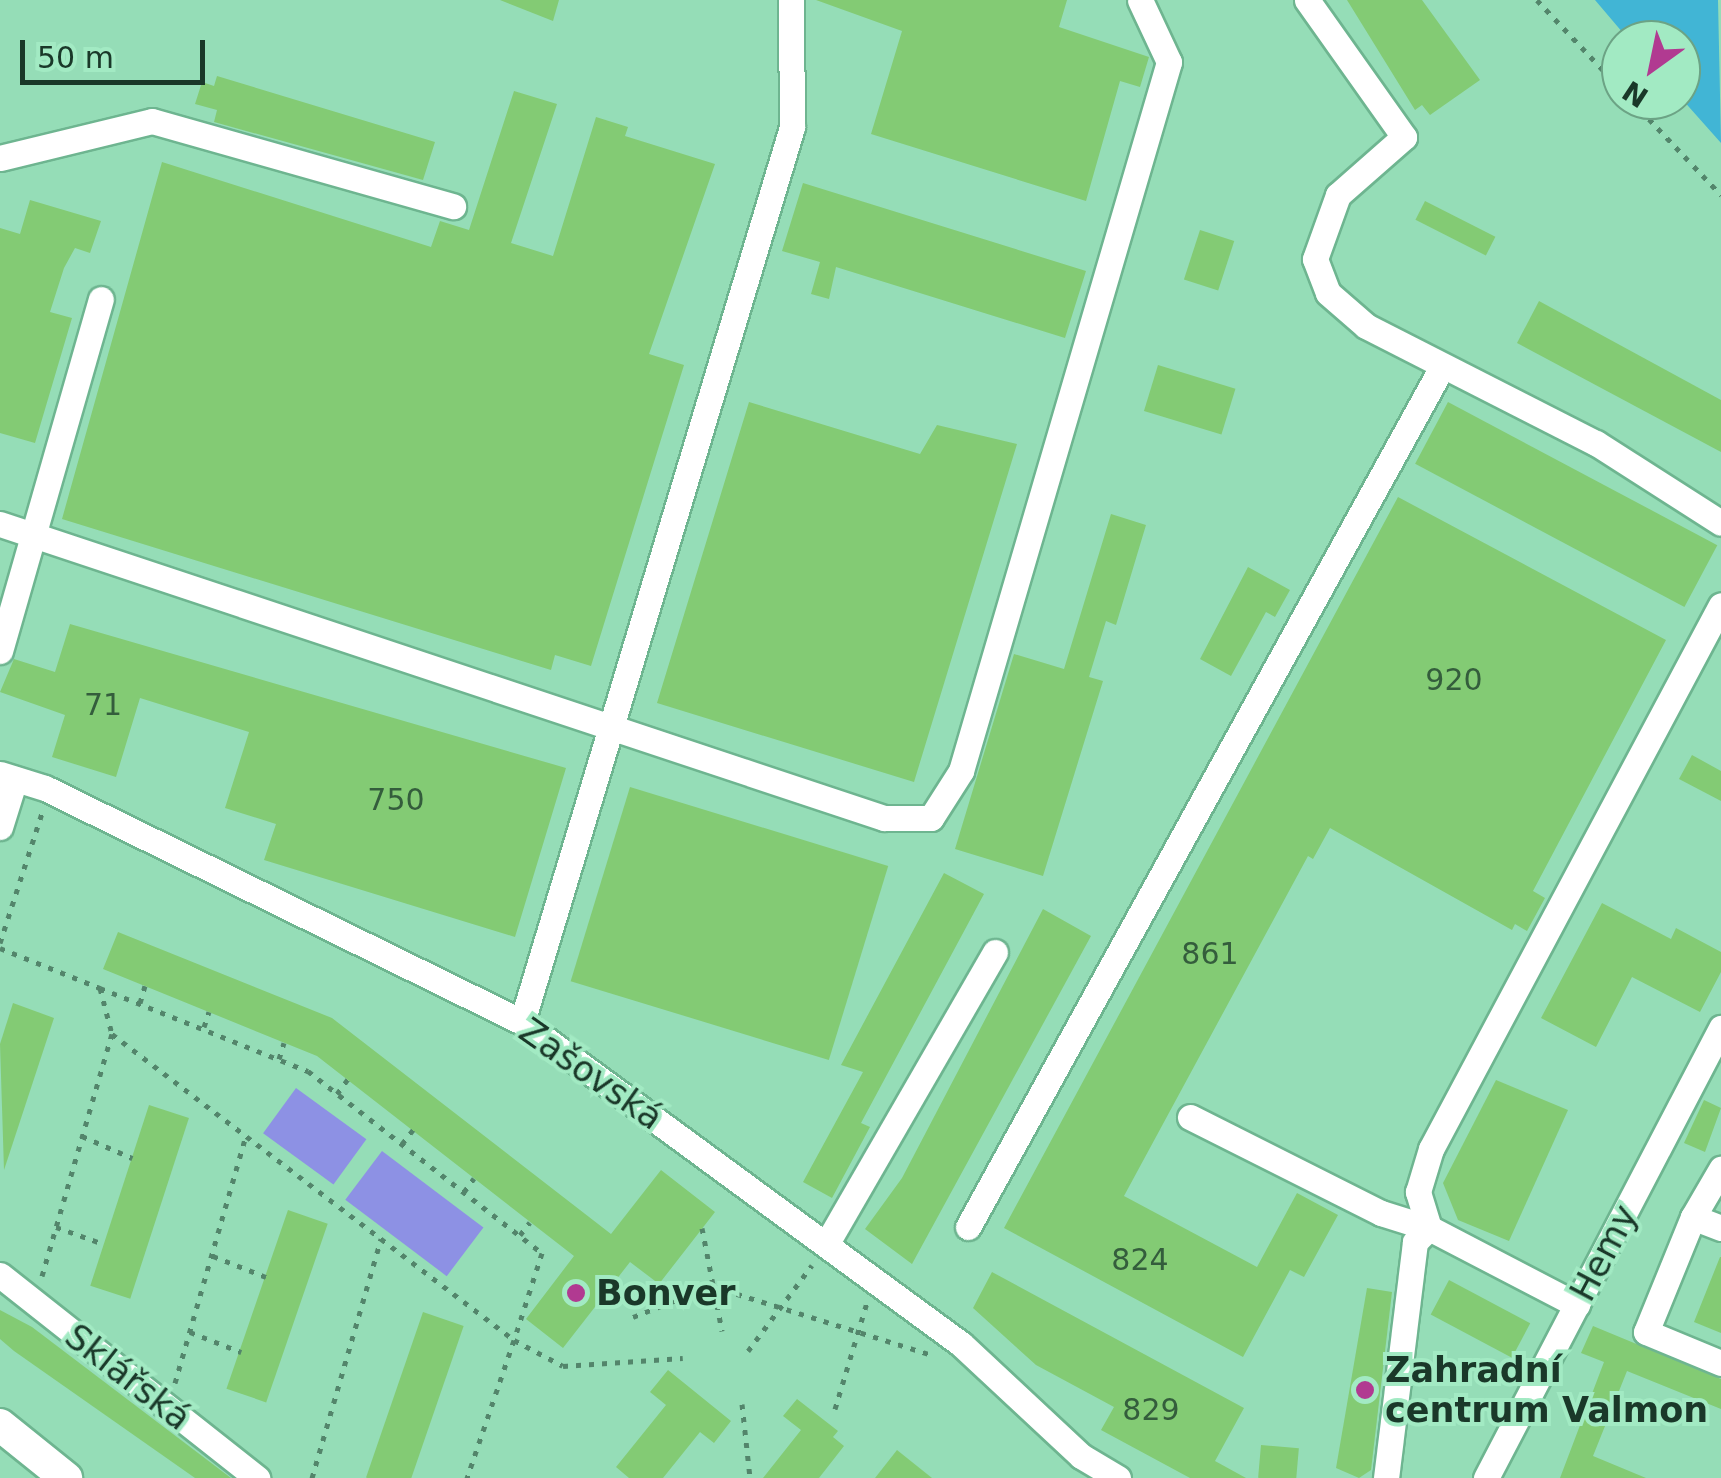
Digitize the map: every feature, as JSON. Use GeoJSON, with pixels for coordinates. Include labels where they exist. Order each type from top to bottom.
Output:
{"type":"FeatureCollection","features":[{"type":"Feature","properties":{"kind":"main road"},"geometry":{"type":"LineString","coordinates":[[0,1426],[66,1478]]}},
{"type":"Feature","properties":{"kind":"street"},"geometry":{"type":"LineString","coordinates":[[522,1022],[616,726],[792,127],[790,0]]}},
{"type":"Feature","properties":{"kind":"street"},"geometry":{"type":"LineString","coordinates":[[0,524],[884,818],[931,818],[961,772],[1169,62],[1140,0]]}},
{"type":"Feature","properties":{"kind":"street"},"geometry":{"type":"LineString","coordinates":[[1307,0],[1404,137],[1338,195],[1315,259],[1328,293],[1366,326],[1596,443],[1721,523]]}},
{"type":"Feature","properties":{"kind":"street"},"geometry":{"type":"LineString","coordinates":[[0,158],[152,121],[453,206]]}},
{"type":"Feature","properties":{"kind":"street"},"geometry":{"type":"LineString","coordinates":[[0,652],[101,299]]}},
{"type":"Feature","properties":{"kind":"street"},"geometry":{"type":"LineString","coordinates":[[968,1227],[1442,367]]}},
{"type":"Feature","properties":{"kind":"street"},"geometry":{"type":"LineString","coordinates":[[1429,1228],[1418,1192],[1431,1149],[1721,605]]}},
{"type":"Feature","properties":{"kind":"street"},"geometry":{"type":"LineString","coordinates":[[0,827],[8,784]]}},
{"type":"Feature","properties":{"kind":"street","name":"Zašovská"},"geometry":{"type":"LineString","coordinates":[[8,784],[522,1022],[820,1255],[961,1344],[1081,1456],[1118,1478]]}},
{"type":"Feature","properties":{"kind":"street"},"geometry":{"type":"LineString","coordinates":[[820,1255],[996,952]]}},
{"type":"Feature","properties":{"kind":"street","name":"Hemy"},"geometry":{"type":"LineString","coordinates":[[1486,1478],[1721,1028]]}},
{"type":"Feature","properties":{"kind":"street"},"geometry":{"type":"LineString","coordinates":[[1190,1117],[1382,1213],[1429,1228],[1576,1305]]}},
{"type":"Feature","properties":{"kind":"street"},"geometry":{"type":"LineString","coordinates":[[1721,1169],[1694,1217],[1646,1332],[1721,1362]]}},
{"type":"Feature","properties":{"kind":"street"},"geometry":{"type":"LineString","coordinates":[[1694,1217],[1721,1228]]}},
{"type":"Feature","properties":{"kind":"street"},"geometry":{"type":"LineString","coordinates":[[1386,1478],[1415,1242],[1429,1228]]}},
{"type":"Feature","properties":{"kind":"street","name":"Sklářská"},"geometry":{"type":"LineString","coordinates":[[0,1275],[257,1478]]}},
{"type":"Feature","properties":{"kind":"path"},"geometry":{"type":"LineString","coordinates":[[1537,0],[1601,68]]}},
{"type":"Feature","properties":{"kind":"path"},"geometry":{"type":"LineString","coordinates":[[1651,120],[1721,194]]}},
{"type":"Feature","properties":{"kind":"path"},"geometry":{"type":"LineString","coordinates":[[8,784],[44,800],[59,820]]}},
{"type":"Feature","properties":{"kind":"path"},"geometry":{"type":"LineString","coordinates":[[44,800],[0,945],[279,1059],[338,1094],[542,1252],[467,1478]]}},
{"type":"Feature","properties":{"kind":"path"},"geometry":{"type":"LineString","coordinates":[[140,1003],[145,986]]}},
{"type":"Feature","properties":{"kind":"path"},"geometry":{"type":"LineString","coordinates":[[34,1302],[112,1034],[100,988]]}},
{"type":"Feature","properties":{"kind":"path"},"geometry":{"type":"LineString","coordinates":[[204,1027],[209,1012]]}},
{"type":"Feature","properties":{"kind":"path"},"geometry":{"type":"LineString","coordinates":[[112,1034],[514,1340],[563,1366],[683,1358]]}},
{"type":"Feature","properties":{"kind":"path"},"geometry":{"type":"LineString","coordinates":[[279,1059],[284,1042]]}},
{"type":"Feature","properties":{"kind":"path"},"geometry":{"type":"LineString","coordinates":[[338,1094],[348,1079]]}},
{"type":"Feature","properties":{"kind":"path"},"geometry":{"type":"LineString","coordinates":[[402,1144],[413,1130]]}},
{"type":"Feature","properties":{"kind":"path"},"geometry":{"type":"LineString","coordinates":[[82,1136],[132,1158]]}},
{"type":"Feature","properties":{"kind":"path"},"geometry":{"type":"LineString","coordinates":[[168,1408],[246,1136]]}},
{"type":"Feature","properties":{"kind":"path"},"geometry":{"type":"LineString","coordinates":[[464,1192],[474,1178]]}},
{"type":"Feature","properties":{"kind":"path"},"geometry":{"type":"LineString","coordinates":[[520,1235],[530,1222]]}},
{"type":"Feature","properties":{"kind":"path"},"geometry":{"type":"LineString","coordinates":[[56,1228],[104,1244]]}},
{"type":"Feature","properties":{"kind":"path"},"geometry":{"type":"LineString","coordinates":[[702,1228],[722,1330]]}},
{"type":"Feature","properties":{"kind":"path"},"geometry":{"type":"LineString","coordinates":[[312,1478],[381,1239]]}},
{"type":"Feature","properties":{"kind":"path"},"geometry":{"type":"LineString","coordinates":[[212,1256],[266,1277]]}},
{"type":"Feature","properties":{"kind":"path"},"geometry":{"type":"LineString","coordinates":[[748,1351],[812,1265]]}},
{"type":"Feature","properties":{"kind":"path"},"geometry":{"type":"LineString","coordinates":[[633,1317],[712,1286],[942,1360],[911,1334]]}},
{"type":"Feature","properties":{"kind":"path"},"geometry":{"type":"LineString","coordinates":[[854,1288],[883,1310]]}},
{"type":"Feature","properties":{"kind":"path"},"geometry":{"type":"LineString","coordinates":[[834,1409],[868,1298]]}},
{"type":"Feature","properties":{"kind":"path"},"geometry":{"type":"LineString","coordinates":[[190,1332],[241,1352]]}},
{"type":"Feature","properties":{"kind":"path"},"geometry":{"type":"LineString","coordinates":[[742,1404],[750,1478]]}},
{"type":"Feature","properties":{"kind":"shaded area"},"geometry":{"type":"Polygon","coordinates":[[[1595,0],[1718,0],[1721,143],[1701,120],[1701,20],[1612,20],[1595,0]]]}},
{"type":"Feature","properties":{"kind":"shaded area"},"geometry":{"type":"Polygon","coordinates":[[[296,1088],[366,1139],[333,1184],[263,1133],[296,1088]]]}},
{"type":"Feature","properties":{"kind":"shaded area"},"geometry":{"type":"Polygon","coordinates":[[[382,1151],[483,1227],[447,1276],[345,1200],[382,1151]]]}},
{"type":"Feature","properties":{"kind":"building"},"geometry":{"type":"Polygon","coordinates":[[[500,0],[559,0],[553,21],[500,0]]]}},
{"type":"Feature","properties":{"kind":"building"},"geometry":{"type":"Polygon","coordinates":[[[816,0],[1067,0],[1059,27],[1149,57],[1140,87],[1120,81],[1086,201],[871,134],[902,31],[816,0]]]}},
{"type":"Feature","properties":{"kind":"building"},"geometry":{"type":"Polygon","coordinates":[[[1347,0],[1422,0],[1480,80],[1430,115],[1422,105],[1415,110],[1347,0]]]}},
{"type":"Feature","properties":{"kind":"building"},"geometry":{"type":"Polygon","coordinates":[[[217,76],[435,142],[423,180],[214,122],[217,110],[195,104],[202,82],[214,86],[217,76]]]}},
{"type":"Feature","properties":{"kind":"building"},"geometry":{"type":"Polygon","coordinates":[[[514,91],[557,104],[511,243],[553,256],[596,117],[628,127],[625,136],[715,164],[649,354],[684,365],[591,666],[555,655],[551,670],[62,519],[162,162],[431,247],[440,221],[469,230],[514,91]]]}},
{"type":"Feature","properties":{"kind":"building"},"geometry":{"type":"Polygon","coordinates":[[[803,183],[1086,271],[1065,338],[836,267],[829,299],[811,294],[820,262],[782,251],[803,183]]]}},
{"type":"Feature","properties":{"kind":"building"},"geometry":{"type":"Polygon","coordinates":[[[30,200],[101,221],[90,253],[75,248],[50,312],[72,318],[35,443],[0,433],[0,228],[20,234],[30,200]]]}},
{"type":"Feature","properties":{"kind":"building"},"geometry":{"type":"Polygon","coordinates":[[[1425,201],[1495,237],[1486,256],[1415,220],[1425,201]]]}},
{"type":"Feature","properties":{"kind":"building"},"geometry":{"type":"Polygon","coordinates":[[[1200,230],[1234,241],[1218,291],[1184,279],[1200,230]]]}},
{"type":"Feature","properties":{"kind":"building"},"geometry":{"type":"Polygon","coordinates":[[[1539,301],[1721,400],[1721,452],[1517,343],[1539,301]]]}},
{"type":"Feature","properties":{"kind":"building"},"geometry":{"type":"Polygon","coordinates":[[[1158,365],[1235,389],[1221,435],[1144,411],[1158,365]]]}},
{"type":"Feature","properties":{"kind":"building"},"geometry":{"type":"Polygon","coordinates":[[[749,402],[920,454],[937,425],[1017,444],[914,782],[657,703],[749,402]]]}},
{"type":"Feature","properties":{"kind":"building"},"geometry":{"type":"Polygon","coordinates":[[[1448,402],[1717,545],[1684,607],[1415,464],[1448,402]]]}},
{"type":"Feature","properties":{"kind":"building"},"geometry":{"type":"Polygon","coordinates":[[[1398,497],[1666,640],[1533,891],[1545,898],[1527,931],[1515,924],[1512,930],[1330,828],[1313,859],[1308,856],[1124,1196],[1257,1267],[1297,1193],[1338,1215],[1304,1277],[1290,1270],[1243,1357],[1004,1228],[1398,497]]]}},
{"type":"Feature","properties":{"kind":"building"},"geometry":{"type":"Polygon","coordinates":[[[1111,514],[1146,525],[1116,625],[1106,621],[1089,677],[1103,681],[1043,876],[955,849],[1014,654],[1064,669],[1111,514]]]}},
{"type":"Feature","properties":{"kind":"building"},"geometry":{"type":"Polygon","coordinates":[[[1248,567],[1290,590],[1275,617],[1266,612],[1231,676],[1200,659],[1248,567]]]}},
{"type":"Feature","properties":{"kind":"building"},"geometry":{"type":"Polygon","coordinates":[[[70,624],[566,768],[515,937],[264,860],[276,824],[225,808],[249,732],[140,698],[116,777],[52,757],[65,715],[0,692],[14,659],[55,672],[70,624]]]}},
{"type":"Feature","properties":{"kind":"building"},"geometry":{"type":"Polygon","coordinates":[[[1692,755],[1721,771],[1721,801],[1679,779],[1692,755]]]}},
{"type":"Feature","properties":{"kind":"building"},"geometry":{"type":"Polygon","coordinates":[[[630,787],[888,866],[829,1060],[571,981],[630,787]]]}},
{"type":"Feature","properties":{"kind":"building"},"geometry":{"type":"Polygon","coordinates":[[[944,873],[984,894],[861,1123],[870,1127],[832,1198],[803,1182],[863,1072],[841,1065],[944,873]]]}},
{"type":"Feature","properties":{"kind":"building"},"geometry":{"type":"Polygon","coordinates":[[[1602,903],[1671,939],[1676,928],[1721,952],[1721,972],[1700,1012],[1632,977],[1596,1047],[1541,1018],[1602,903]]]}},
{"type":"Feature","properties":{"kind":"building"},"geometry":{"type":"Polygon","coordinates":[[[1043,909],[1091,936],[912,1264],[865,1229],[902,1178],[1043,909]]]}},
{"type":"Feature","properties":{"kind":"building"},"geometry":{"type":"Polygon","coordinates":[[[118,932],[332,1018],[611,1234],[661,1170],[715,1212],[659,1284],[630,1262],[563,1348],[526,1319],[574,1256],[317,1056],[103,969],[118,932]]]}},
{"type":"Feature","properties":{"kind":"building"},"geometry":{"type":"Polygon","coordinates":[[[13,1003],[54,1018],[4,1170],[0,1044],[13,1003]]]}},
{"type":"Feature","properties":{"kind":"building"},"geometry":{"type":"Polygon","coordinates":[[[1496,1080],[1568,1110],[1509,1241],[1458,1220],[1443,1183],[1496,1080]]]}},
{"type":"Feature","properties":{"kind":"building"},"geometry":{"type":"Polygon","coordinates":[[[1704,1100],[1721,1108],[1705,1152],[1684,1143],[1704,1100]]]}},
{"type":"Feature","properties":{"kind":"building"},"geometry":{"type":"Polygon","coordinates":[[[149,1105],[189,1118],[130,1299],[90,1286],[149,1105]]]}},
{"type":"Feature","properties":{"kind":"building"},"geometry":{"type":"Polygon","coordinates":[[[288,1210],[328,1224],[266,1402],[226,1389],[288,1210]]]}},
{"type":"Feature","properties":{"kind":"building"},"geometry":{"type":"Polygon","coordinates":[[[1721,1257],[1721,1333],[1694,1322],[1721,1257]]]}},
{"type":"Feature","properties":{"kind":"building"},"geometry":{"type":"Polygon","coordinates":[[[992,1272],[1244,1408],[1215,1461],[1246,1478],[1190,1478],[1101,1430],[1114,1407],[1036,1365],[973,1308],[992,1272]]]}},
{"type":"Feature","properties":{"kind":"building"},"geometry":{"type":"Polygon","coordinates":[[[1449,1280],[1530,1323],[1512,1358],[1431,1314],[1449,1280]]]}},
{"type":"Feature","properties":{"kind":"building"},"geometry":{"type":"Polygon","coordinates":[[[1367,1288],[1392,1292],[1371,1470],[1359,1478],[1336,1468],[1367,1288]]]}},
{"type":"Feature","properties":{"kind":"building"},"geometry":{"type":"Polygon","coordinates":[[[0,1310],[32,1327],[231,1478],[195,1478],[14,1351],[0,1339],[0,1310]]]}},
{"type":"Feature","properties":{"kind":"building"},"geometry":{"type":"Polygon","coordinates":[[[423,1312],[464,1326],[411,1478],[366,1477],[423,1312]]]}},
{"type":"Feature","properties":{"kind":"building"},"geometry":{"type":"Polygon","coordinates":[[[1593,1326],[1721,1379],[1721,1409],[1627,1371],[1593,1456],[1646,1478],[1560,1478],[1604,1362],[1581,1353],[1593,1326]]]}},
{"type":"Feature","properties":{"kind":"building"},"geometry":{"type":"Polygon","coordinates":[[[668,1370],[731,1421],[714,1443],[700,1432],[663,1478],[629,1478],[616,1467],[666,1405],[650,1392],[668,1370]]]}},
{"type":"Feature","properties":{"kind":"building"},"geometry":{"type":"Polygon","coordinates":[[[797,1399],[838,1431],[833,1437],[844,1446],[819,1478],[763,1478],[801,1430],[783,1416],[797,1399]]]}},
{"type":"Feature","properties":{"kind":"building"},"geometry":{"type":"Polygon","coordinates":[[[1261,1445],[1299,1448],[1296,1478],[1258,1478],[1261,1445]]]}},
{"type":"Feature","properties":{"kind":"building"},"geometry":{"type":"Polygon","coordinates":[[[897,1450],[932,1478],[875,1478],[897,1450]]]}},
{"type":"Feature","properties":{"kind":"place","name":"Bonver"},"geometry":{"type":"Point","coordinates":[576,1293]}},
{"type":"Feature","properties":{"kind":"place","name":"Zahradní centrum Valmon"},"geometry":{"type":"Point","coordinates":[1365,1390]}}]}
